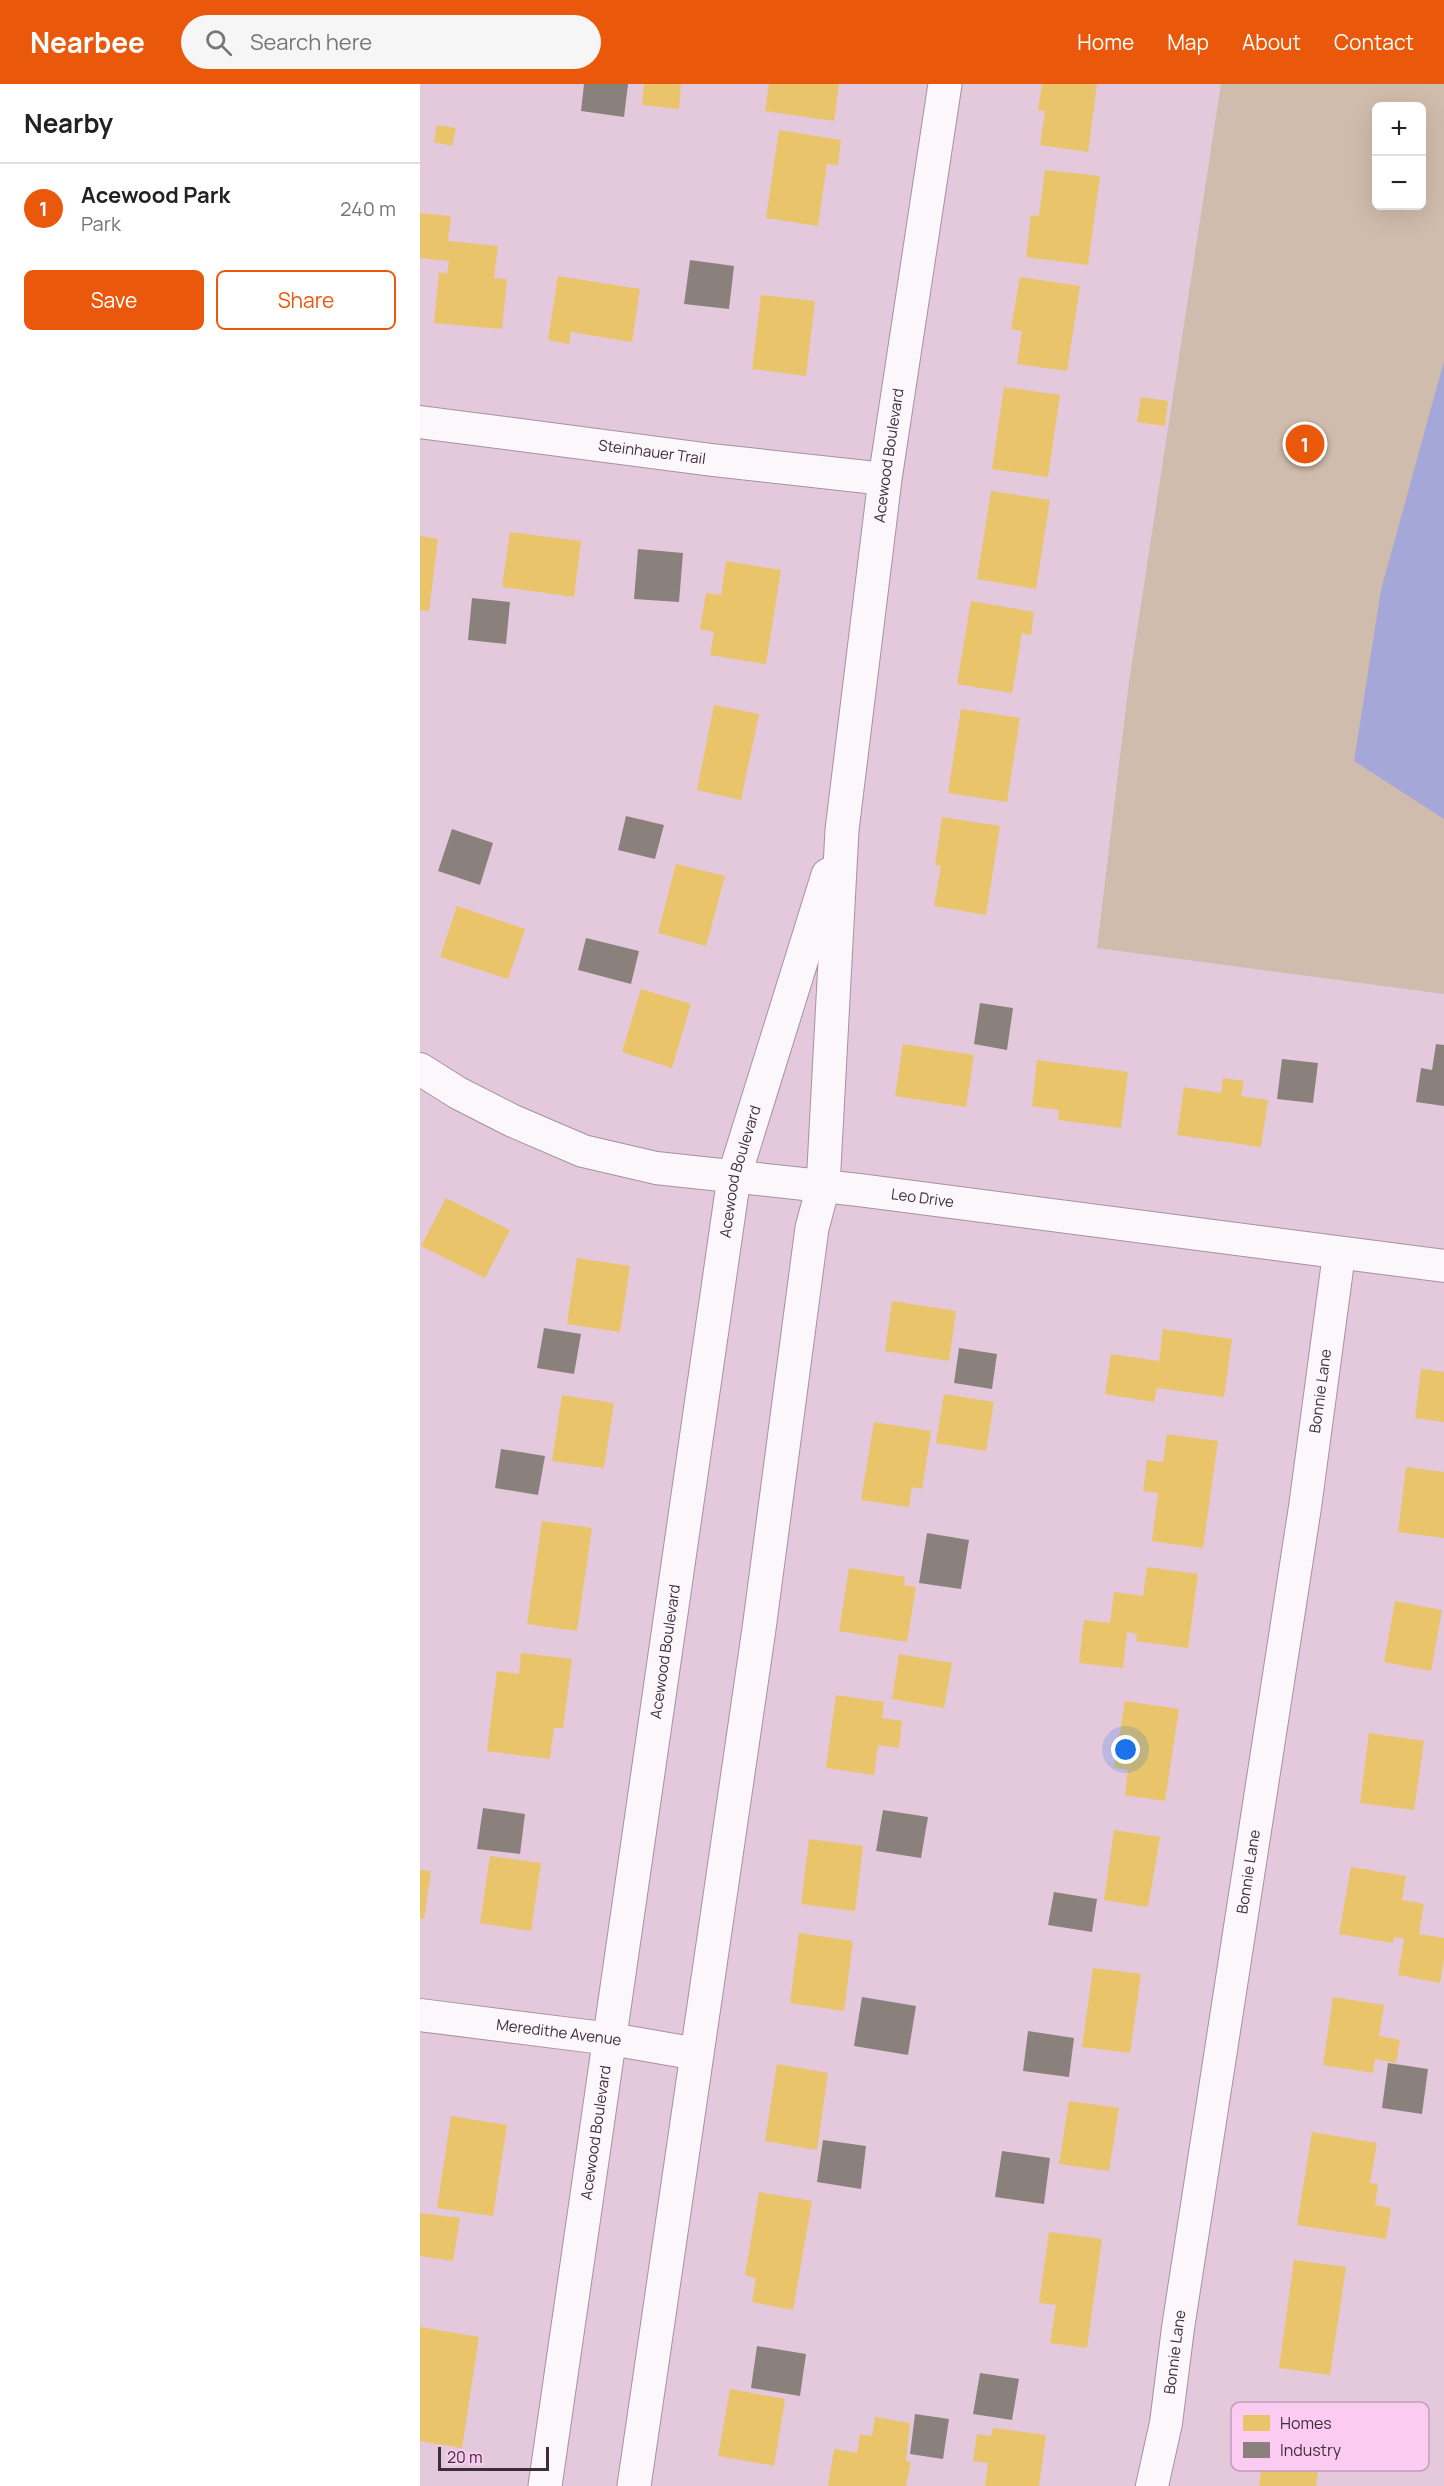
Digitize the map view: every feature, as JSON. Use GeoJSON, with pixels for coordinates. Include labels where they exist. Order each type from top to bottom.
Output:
{"type":"FeatureCollection","features":[{"type":"Feature","properties":{"kind":"street","name":"Acewood Boulevard"},"geometry":{"type":"LineString","coordinates":[[634,2486],[759,1629],[812,1228],[823,1187],[842,830],[885,479],[945,84]]}},
{"type":"Feature","properties":{"kind":"street","name":"Steinhauer Trail"},"geometry":{"type":"LineString","coordinates":[[420,422],[712,460],[885,479]]}},
{"type":"Feature","properties":{"kind":"street","name":"Acewood Boulevard"},"geometry":{"type":"LineString","coordinates":[[545,2486],[734,1177],[842,830]]}},
{"type":"Feature","properties":{"kind":"street","name":"Leo Drive"},"geometry":{"type":"LineString","coordinates":[[420,1069],[458,1093],[513,1121],[583,1151],[656,1167],[1444,1266]]}},
{"type":"Feature","properties":{"kind":"street","name":"Bonnie Lane"},"geometry":{"type":"LineString","coordinates":[[1152,2486],[1166,2422],[1178,2328],[1305,1507],[1339,1254]]}},
{"type":"Feature","properties":{"kind":"street","name":"Meredithe Avenue"},"geometry":{"type":"LineString","coordinates":[[420,2015],[611,2039],[697,2054]]}},
{"type":"Feature","properties":{"kind":"shaded area"},"geometry":{"type":"Polygon","coordinates":[[[1221,84],[1444,84],[1444,994],[1097,948],[1129,682],[1221,84]]]}},
{"type":"Feature","properties":{"kind":"water"},"geometry":{"type":"Polygon","coordinates":[[[1444,361],[1444,819],[1354,761],[1381,590],[1444,361]]]}},
{"type":"Feature","properties":{"kind":"building: Homes"},"geometry":{"type":"Polygon","coordinates":[[[644,84],[681,84],[679,109],[642,105],[644,84]]]}},
{"type":"Feature","properties":{"kind":"building: Homes"},"geometry":{"type":"Polygon","coordinates":[[[769,84],[839,84],[834,121],[765,111],[769,84]]]}},
{"type":"Feature","properties":{"kind":"building: Homes"},"geometry":{"type":"Polygon","coordinates":[[[1042,84],[1097,84],[1088,152],[1040,145],[1045,111],[1038,110],[1042,84]]]}},
{"type":"Feature","properties":{"kind":"building: Homes"},"geometry":{"type":"Polygon","coordinates":[[[437,125],[456,128],[452,146],[434,142],[437,125]]]}},
{"type":"Feature","properties":{"kind":"building: Homes"},"geometry":{"type":"Polygon","coordinates":[[[779,130],[841,140],[838,165],[827,164],[818,226],[766,218],[779,130]]]}},
{"type":"Feature","properties":{"kind":"building: Homes"},"geometry":{"type":"Polygon","coordinates":[[[1045,170],[1100,176],[1088,265],[1026,257],[1031,215],[1039,216],[1045,170]]]}},
{"type":"Feature","properties":{"kind":"building: Homes"},"geometry":{"type":"Polygon","coordinates":[[[420,213],[451,216],[448,241],[498,246],[494,278],[507,279],[502,329],[434,323],[439,272],[447,274],[449,261],[420,258],[420,213]]]}},
{"type":"Feature","properties":{"kind":"building: Homes"},"geometry":{"type":"Polygon","coordinates":[[[558,276],[640,289],[632,342],[571,332],[569,344],[548,340],[558,276]]]}},
{"type":"Feature","properties":{"kind":"building: Homes"},"geometry":{"type":"Polygon","coordinates":[[[1020,277],[1080,286],[1067,371],[1017,364],[1022,331],[1011,329],[1020,277]]]}},
{"type":"Feature","properties":{"kind":"building: Homes"},"geometry":{"type":"Polygon","coordinates":[[[761,295],[815,301],[806,376],[752,369],[761,295]]]}},
{"type":"Feature","properties":{"kind":"building: Homes"},"geometry":{"type":"Polygon","coordinates":[[[1004,387],[1060,395],[1048,477],[992,469],[1004,387]]]}},
{"type":"Feature","properties":{"kind":"building: Homes"},"geometry":{"type":"Polygon","coordinates":[[[1141,397],[1168,401],[1165,426],[1137,422],[1141,397]]]}},
{"type":"Feature","properties":{"kind":"building: Homes"},"geometry":{"type":"Polygon","coordinates":[[[991,491],[1050,500],[1036,589],[977,579],[991,491]]]}},
{"type":"Feature","properties":{"kind":"building: Homes"},"geometry":{"type":"Polygon","coordinates":[[[510,532],[581,541],[574,597],[502,587],[510,532]]]}},
{"type":"Feature","properties":{"kind":"building: Homes"},"geometry":{"type":"Polygon","coordinates":[[[420,536],[438,539],[429,611],[420,610],[420,536]]]}},
{"type":"Feature","properties":{"kind":"building: Homes"},"geometry":{"type":"Polygon","coordinates":[[[726,561],[781,570],[766,664],[710,655],[714,632],[700,629],[706,593],[721,595],[726,561]]]}},
{"type":"Feature","properties":{"kind":"building: Homes"},"geometry":{"type":"Polygon","coordinates":[[[971,601],[1034,612],[1031,635],[1022,633],[1012,693],[957,684],[971,601]]]}},
{"type":"Feature","properties":{"kind":"building: Homes"},"geometry":{"type":"Polygon","coordinates":[[[714,705],[759,714],[741,800],[697,790],[714,705]]]}},
{"type":"Feature","properties":{"kind":"building: Homes"},"geometry":{"type":"Polygon","coordinates":[[[961,709],[1020,718],[1007,802],[948,793],[961,709]]]}},
{"type":"Feature","properties":{"kind":"building: Homes"},"geometry":{"type":"Polygon","coordinates":[[[942,817],[1000,826],[986,915],[934,906],[941,866],[935,865],[942,817]]]}},
{"type":"Feature","properties":{"kind":"building: Homes"},"geometry":{"type":"Polygon","coordinates":[[[676,864],[725,876],[706,946],[658,933],[676,864]]]}},
{"type":"Feature","properties":{"kind":"building: Homes"},"geometry":{"type":"Polygon","coordinates":[[[457,906],[525,929],[508,979],[440,957],[457,906]]]}},
{"type":"Feature","properties":{"kind":"building: Homes"},"geometry":{"type":"Polygon","coordinates":[[[641,989],[691,1004],[672,1068],[622,1052],[641,989]]]}},
{"type":"Feature","properties":{"kind":"building: Homes"},"geometry":{"type":"Polygon","coordinates":[[[903,1044],[974,1055],[966,1107],[895,1096],[903,1044]]]}},
{"type":"Feature","properties":{"kind":"building: Homes"},"geometry":{"type":"Polygon","coordinates":[[[1037,1060],[1128,1072],[1121,1128],[1058,1120],[1059,1110],[1032,1106],[1037,1060]]]}},
{"type":"Feature","properties":{"kind":"building: Homes"},"geometry":{"type":"Polygon","coordinates":[[[1223,1078],[1244,1081],[1241,1096],[1268,1100],[1261,1147],[1177,1135],[1184,1087],[1221,1093],[1223,1078]]]}},
{"type":"Feature","properties":{"kind":"building: Homes"},"geometry":{"type":"Polygon","coordinates":[[[446,1198],[510,1230],[485,1278],[421,1246],[446,1198]]]}},
{"type":"Feature","properties":{"kind":"building: Homes"},"geometry":{"type":"Polygon","coordinates":[[[577,1258],[630,1266],[620,1332],[567,1324],[577,1258]]]}},
{"type":"Feature","properties":{"kind":"building: Homes"},"geometry":{"type":"Polygon","coordinates":[[[892,1301],[956,1311],[949,1361],[885,1351],[892,1301]]]}},
{"type":"Feature","properties":{"kind":"building: Homes"},"geometry":{"type":"Polygon","coordinates":[[[1163,1329],[1232,1339],[1224,1397],[1157,1388],[1154,1402],[1105,1394],[1111,1354],[1159,1361],[1163,1329]]]}},
{"type":"Feature","properties":{"kind":"building: Homes"},"geometry":{"type":"Polygon","coordinates":[[[1421,1369],[1444,1372],[1444,1422],[1415,1418],[1421,1369]]]}},
{"type":"Feature","properties":{"kind":"building: Homes"},"geometry":{"type":"Polygon","coordinates":[[[944,1394],[994,1402],[986,1451],[936,1443],[944,1394]]]}},
{"type":"Feature","properties":{"kind":"building: Homes"},"geometry":{"type":"Polygon","coordinates":[[[562,1395],[614,1403],[604,1468],[552,1461],[562,1395]]]}},
{"type":"Feature","properties":{"kind":"building: Homes"},"geometry":{"type":"Polygon","coordinates":[[[874,1422],[931,1431],[922,1489],[912,1487],[909,1507],[861,1500],[874,1422]]]}},
{"type":"Feature","properties":{"kind":"building: Homes"},"geometry":{"type":"Polygon","coordinates":[[[1167,1434],[1218,1441],[1203,1548],[1152,1541],[1158,1493],[1143,1491],[1147,1460],[1163,1462],[1167,1434]]]}},
{"type":"Feature","properties":{"kind":"building: Homes"},"geometry":{"type":"Polygon","coordinates":[[[1406,1467],[1444,1472],[1444,1538],[1398,1532],[1406,1467]]]}},
{"type":"Feature","properties":{"kind":"building: Homes"},"geometry":{"type":"Polygon","coordinates":[[[542,1521],[592,1528],[577,1631],[527,1624],[542,1521]]]}},
{"type":"Feature","properties":{"kind":"building: Homes"},"geometry":{"type":"Polygon","coordinates":[[[1147,1567],[1198,1574],[1188,1648],[1136,1641],[1137,1634],[1127,1632],[1123,1668],[1079,1663],[1084,1620],[1110,1623],[1114,1592],[1143,1596],[1147,1567]]]}},
{"type":"Feature","properties":{"kind":"building: Homes"},"geometry":{"type":"Polygon","coordinates":[[[849,1568],[905,1577],[904,1585],[916,1587],[907,1642],[839,1631],[849,1568]]]}},
{"type":"Feature","properties":{"kind":"building: Homes"},"geometry":{"type":"Polygon","coordinates":[[[1395,1601],[1442,1610],[1431,1671],[1384,1662],[1395,1601]]]}},
{"type":"Feature","properties":{"kind":"building: Homes"},"geometry":{"type":"Polygon","coordinates":[[[521,1653],[572,1659],[563,1728],[554,1728],[550,1759],[487,1751],[497,1671],[519,1674],[521,1653]]]}},
{"type":"Feature","properties":{"kind":"building: Homes"},"geometry":{"type":"Polygon","coordinates":[[[899,1654],[952,1663],[944,1708],[892,1699],[899,1654]]]}},
{"type":"Feature","properties":{"kind":"building: Homes"},"geometry":{"type":"Polygon","coordinates":[[[836,1695],[884,1702],[882,1718],[902,1721],[899,1748],[878,1745],[874,1775],[826,1768],[836,1695]]]}},
{"type":"Feature","properties":{"kind":"building: Homes"},"geometry":{"type":"Polygon","coordinates":[[[1125,1701],[1179,1709],[1165,1801],[1125,1795],[1128,1770],[1114,1767],[1125,1701]]]}},
{"type":"Feature","properties":{"kind":"building: Homes"},"geometry":{"type":"Polygon","coordinates":[[[1369,1733],[1424,1741],[1414,1810],[1360,1803],[1369,1733]]]}},
{"type":"Feature","properties":{"kind":"building: Homes"},"geometry":{"type":"Polygon","coordinates":[[[1114,1830],[1160,1837],[1148,1907],[1104,1900],[1114,1830]]]}},
{"type":"Feature","properties":{"kind":"building: Homes"},"geometry":{"type":"Polygon","coordinates":[[[809,1839],[863,1846],[855,1911],[801,1904],[809,1839]]]}},
{"type":"Feature","properties":{"kind":"building: Homes"},"geometry":{"type":"Polygon","coordinates":[[[490,1856],[541,1863],[531,1931],[480,1923],[490,1856]]]}},
{"type":"Feature","properties":{"kind":"building: Homes"},"geometry":{"type":"Polygon","coordinates":[[[1351,1867],[1406,1876],[1402,1900],[1424,1904],[1419,1934],[1444,1938],[1444,1959],[1440,1983],[1398,1975],[1404,1939],[1394,1937],[1393,1943],[1339,1934],[1351,1867]]]}},
{"type":"Feature","properties":{"kind":"building: Homes"},"geometry":{"type":"Polygon","coordinates":[[[420,1870],[431,1871],[424,1919],[420,1918],[420,1870]]]}},
{"type":"Feature","properties":{"kind":"building: Homes"},"geometry":{"type":"Polygon","coordinates":[[[799,1933],[853,1941],[844,2011],[790,2003],[799,1933]]]}},
{"type":"Feature","properties":{"kind":"building: Homes"},"geometry":{"type":"Polygon","coordinates":[[[1093,1968],[1141,1974],[1130,2053],[1082,2047],[1093,1968]]]}},
{"type":"Feature","properties":{"kind":"building: Homes"},"geometry":{"type":"Polygon","coordinates":[[[1333,1997],[1384,2005],[1379,2036],[1400,2040],[1396,2063],[1375,2059],[1373,2073],[1323,2065],[1333,1997]]]}},
{"type":"Feature","properties":{"kind":"building: Homes"},"geometry":{"type":"Polygon","coordinates":[[[777,2064],[828,2073],[817,2150],[765,2141],[777,2064]]]}},
{"type":"Feature","properties":{"kind":"building: Homes"},"geometry":{"type":"Polygon","coordinates":[[[1069,2101],[1119,2108],[1109,2171],[1059,2164],[1069,2101]]]}},
{"type":"Feature","properties":{"kind":"building: Homes"},"geometry":{"type":"Polygon","coordinates":[[[451,2116],[507,2125],[493,2216],[437,2208],[451,2116]]]}},
{"type":"Feature","properties":{"kind":"building: Homes"},"geometry":{"type":"Polygon","coordinates":[[[1312,2132],[1377,2143],[1370,2183],[1378,2184],[1375,2205],[1391,2208],[1386,2239],[1297,2225],[1312,2132]]]}},
{"type":"Feature","properties":{"kind":"building: Homes"},"geometry":{"type":"Polygon","coordinates":[[[759,2192],[812,2201],[793,2310],[752,2302],[756,2278],[745,2275],[759,2192]]]}},
{"type":"Feature","properties":{"kind":"building: Homes"},"geometry":{"type":"Polygon","coordinates":[[[420,2213],[460,2218],[453,2261],[420,2256],[420,2213]]]}},
{"type":"Feature","properties":{"kind":"building: Homes"},"geometry":{"type":"Polygon","coordinates":[[[1049,2232],[1102,2239],[1087,2348],[1050,2343],[1056,2305],[1039,2303],[1049,2232]]]}},
{"type":"Feature","properties":{"kind":"building: Homes"},"geometry":{"type":"Polygon","coordinates":[[[1294,2260],[1346,2267],[1330,2375],[1279,2368],[1294,2260]]]}},
{"type":"Feature","properties":{"kind":"building: Homes"},"geometry":{"type":"Polygon","coordinates":[[[420,2327],[479,2337],[462,2448],[420,2441],[420,2327]]]}},
{"type":"Feature","properties":{"kind":"building: Homes"},"geometry":{"type":"Polygon","coordinates":[[[730,2389],[785,2399],[774,2466],[718,2456],[730,2389]]]}},
{"type":"Feature","properties":{"kind":"building: Homes"},"geometry":{"type":"Polygon","coordinates":[[[875,2417],[910,2423],[906,2461],[911,2462],[906,2486],[828,2486],[834,2449],[857,2453],[860,2434],[872,2436],[875,2417]]]}},
{"type":"Feature","properties":{"kind":"building: Homes"},"geometry":{"type":"Polygon","coordinates":[[[993,2428],[1046,2435],[1039,2486],[985,2486],[988,2463],[973,2461],[977,2434],[991,2436],[993,2428]]]}},
{"type":"Feature","properties":{"kind":"building: Homes"},"geometry":{"type":"Polygon","coordinates":[[[1261,2471],[1318,2471],[1316,2486],[1259,2486],[1261,2471]]]}},
{"type":"Feature","properties":{"kind":"building: Industry"},"geometry":{"type":"Polygon","coordinates":[[[584,84],[628,84],[624,117],[581,111],[584,84]]]}},
{"type":"Feature","properties":{"kind":"building: Industry"},"geometry":{"type":"Polygon","coordinates":[[[690,260],[734,266],[729,309],[684,304],[690,260]]]}},
{"type":"Feature","properties":{"kind":"building: Industry"},"geometry":{"type":"Polygon","coordinates":[[[638,549],[683,553],[679,602],[634,599],[638,549]]]}},
{"type":"Feature","properties":{"kind":"building: Industry"},"geometry":{"type":"Polygon","coordinates":[[[472,598],[510,602],[506,644],[468,640],[472,598]]]}},
{"type":"Feature","properties":{"kind":"building: Industry"},"geometry":{"type":"Polygon","coordinates":[[[626,816],[664,825],[655,859],[618,850],[626,816]]]}},
{"type":"Feature","properties":{"kind":"building: Industry"},"geometry":{"type":"Polygon","coordinates":[[[452,829],[493,843],[480,885],[438,871],[452,829]]]}},
{"type":"Feature","properties":{"kind":"building: Industry"},"geometry":{"type":"Polygon","coordinates":[[[586,938],[639,951],[631,984],[578,970],[586,938]]]}},
{"type":"Feature","properties":{"kind":"building: Industry"},"geometry":{"type":"Polygon","coordinates":[[[980,1003],[1013,1008],[1007,1050],[974,1044],[980,1003]]]}},
{"type":"Feature","properties":{"kind":"building: Industry"},"geometry":{"type":"Polygon","coordinates":[[[1436,1044],[1444,1045],[1444,1106],[1416,1102],[1421,1068],[1432,1070],[1436,1044]]]}},
{"type":"Feature","properties":{"kind":"building: Industry"},"geometry":{"type":"Polygon","coordinates":[[[1282,1059],[1318,1063],[1313,1103],[1277,1099],[1282,1059]]]}},
{"type":"Feature","properties":{"kind":"building: Industry"},"geometry":{"type":"Polygon","coordinates":[[[544,1328],[581,1334],[574,1374],[537,1368],[544,1328]]]}},
{"type":"Feature","properties":{"kind":"building: Industry"},"geometry":{"type":"Polygon","coordinates":[[[959,1348],[997,1354],[992,1389],[954,1383],[959,1348]]]}},
{"type":"Feature","properties":{"kind":"building: Industry"},"geometry":{"type":"Polygon","coordinates":[[[501,1449],[545,1456],[538,1495],[495,1488],[501,1449]]]}},
{"type":"Feature","properties":{"kind":"building: Industry"},"geometry":{"type":"Polygon","coordinates":[[[927,1533],[969,1540],[961,1589],[919,1583],[927,1533]]]}},
{"type":"Feature","properties":{"kind":"building: Industry"},"geometry":{"type":"Polygon","coordinates":[[[483,1808],[525,1814],[520,1854],[477,1849],[483,1808]]]}},
{"type":"Feature","properties":{"kind":"building: Industry"},"geometry":{"type":"Polygon","coordinates":[[[883,1810],[928,1817],[921,1858],[876,1851],[883,1810]]]}},
{"type":"Feature","properties":{"kind":"building: Industry"},"geometry":{"type":"Polygon","coordinates":[[[1054,1892],[1097,1899],[1092,1932],[1048,1925],[1054,1892]]]}},
{"type":"Feature","properties":{"kind":"building: Industry"},"geometry":{"type":"Polygon","coordinates":[[[862,1997],[916,2006],[908,2055],[854,2046],[862,1997]]]}},
{"type":"Feature","properties":{"kind":"building: Industry"},"geometry":{"type":"Polygon","coordinates":[[[1028,2031],[1074,2038],[1069,2077],[1023,2071],[1028,2031]]]}},
{"type":"Feature","properties":{"kind":"building: Industry"},"geometry":{"type":"Polygon","coordinates":[[[1388,2063],[1428,2069],[1422,2114],[1382,2108],[1388,2063]]]}},
{"type":"Feature","properties":{"kind":"building: Industry"},"geometry":{"type":"Polygon","coordinates":[[[823,2140],[866,2146],[861,2189],[817,2182],[823,2140]]]}},
{"type":"Feature","properties":{"kind":"building: Industry"},"geometry":{"type":"Polygon","coordinates":[[[1002,2151],[1050,2158],[1044,2204],[995,2197],[1002,2151]]]}},
{"type":"Feature","properties":{"kind":"building: Industry"},"geometry":{"type":"Polygon","coordinates":[[[757,2346],[806,2354],[800,2396],[751,2388],[757,2346]]]}},
{"type":"Feature","properties":{"kind":"building: Industry"},"geometry":{"type":"Polygon","coordinates":[[[980,2373],[1019,2379],[1012,2420],[973,2414],[980,2373]]]}},
{"type":"Feature","properties":{"kind":"building: Industry"},"geometry":{"type":"Polygon","coordinates":[[[915,2414],[949,2419],[943,2459],[910,2454],[915,2414]]]}},
{"type":"Feature","properties":{"kind":"place","name":"Acewood Park"},"geometry":{"type":"Point","coordinates":[1305,444]}}]}
